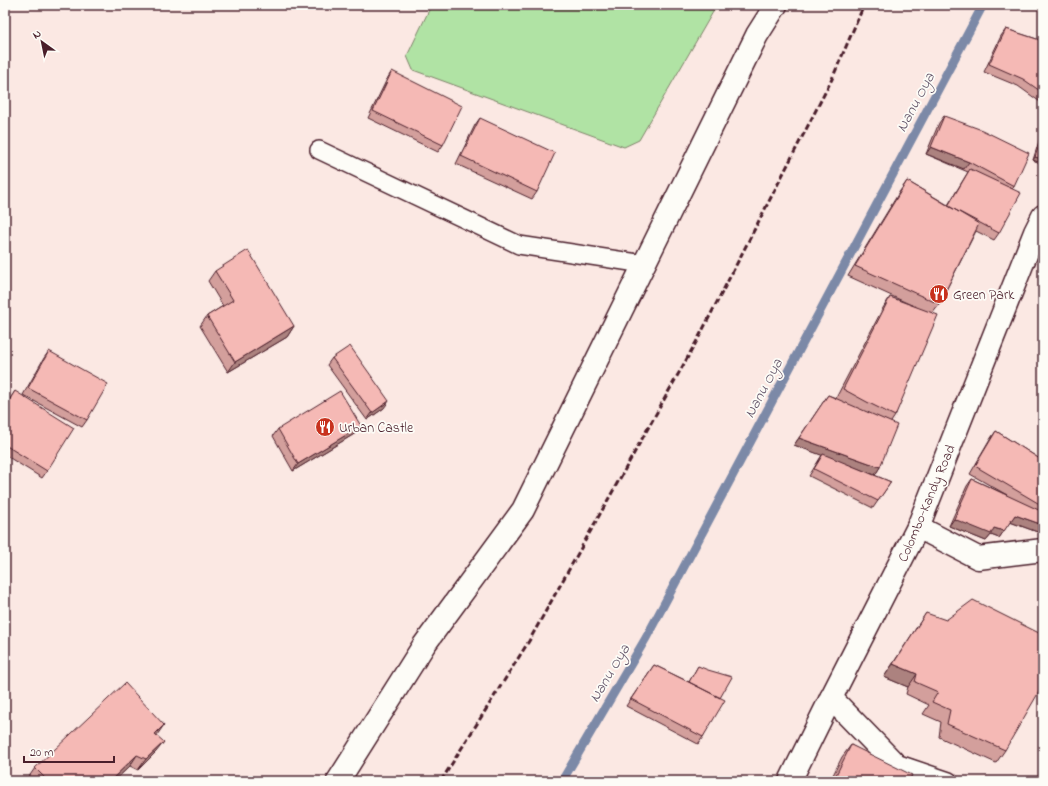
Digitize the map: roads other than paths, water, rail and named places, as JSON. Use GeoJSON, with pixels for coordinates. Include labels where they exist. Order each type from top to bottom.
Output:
{"type":"FeatureCollection","features":[{"type":"Feature","properties":{"kind":"main road"},"geometry":{"type":"LineString","coordinates":[[338,781],[424,645],[523,510],[757,35],[776,5]]}},
{"type":"Feature","properties":{"kind":"main road","name":"Colombo-Kandy Road"},"geometry":{"type":"LineString","coordinates":[[790,781],[918,527],[1035,232],[1043,216]]}},
{"type":"Feature","properties":{"kind":"main road"},"geometry":{"type":"LineString","coordinates":[[918,527],[978,558],[1043,550]]}},
{"type":"Feature","properties":{"kind":"main road"},"geometry":{"type":"LineString","coordinates":[[831,698],[892,762],[905,781]]}},
{"type":"Feature","properties":{"kind":"lane"},"geometry":{"type":"LineString","coordinates":[[319,150],[519,245],[644,264]]}},
{"type":"Feature","properties":{"kind":"lane"},"geometry":{"type":"LineString","coordinates":[[892,762],[949,781]]}},
{"type":"Feature","properties":{"kind":"waterway","name":"Nanu Oya"},"geometry":{"type":"LineString","coordinates":[[562,781],[646,638],[983,5]]}},
{"type":"Feature","properties":{"kind":"railway"},"geometry":{"type":"LineString","coordinates":[[441,781],[529,641],[699,337],[832,79],[864,5]]}},
{"type":"Feature","properties":{"kind":"place","name":"Green Park"},"geometry":{"type":"Point","coordinates":[939,294]}},
{"type":"Feature","properties":{"kind":"place","name":"Urban Castle"},"geometry":{"type":"Point","coordinates":[325,427]}}]}
